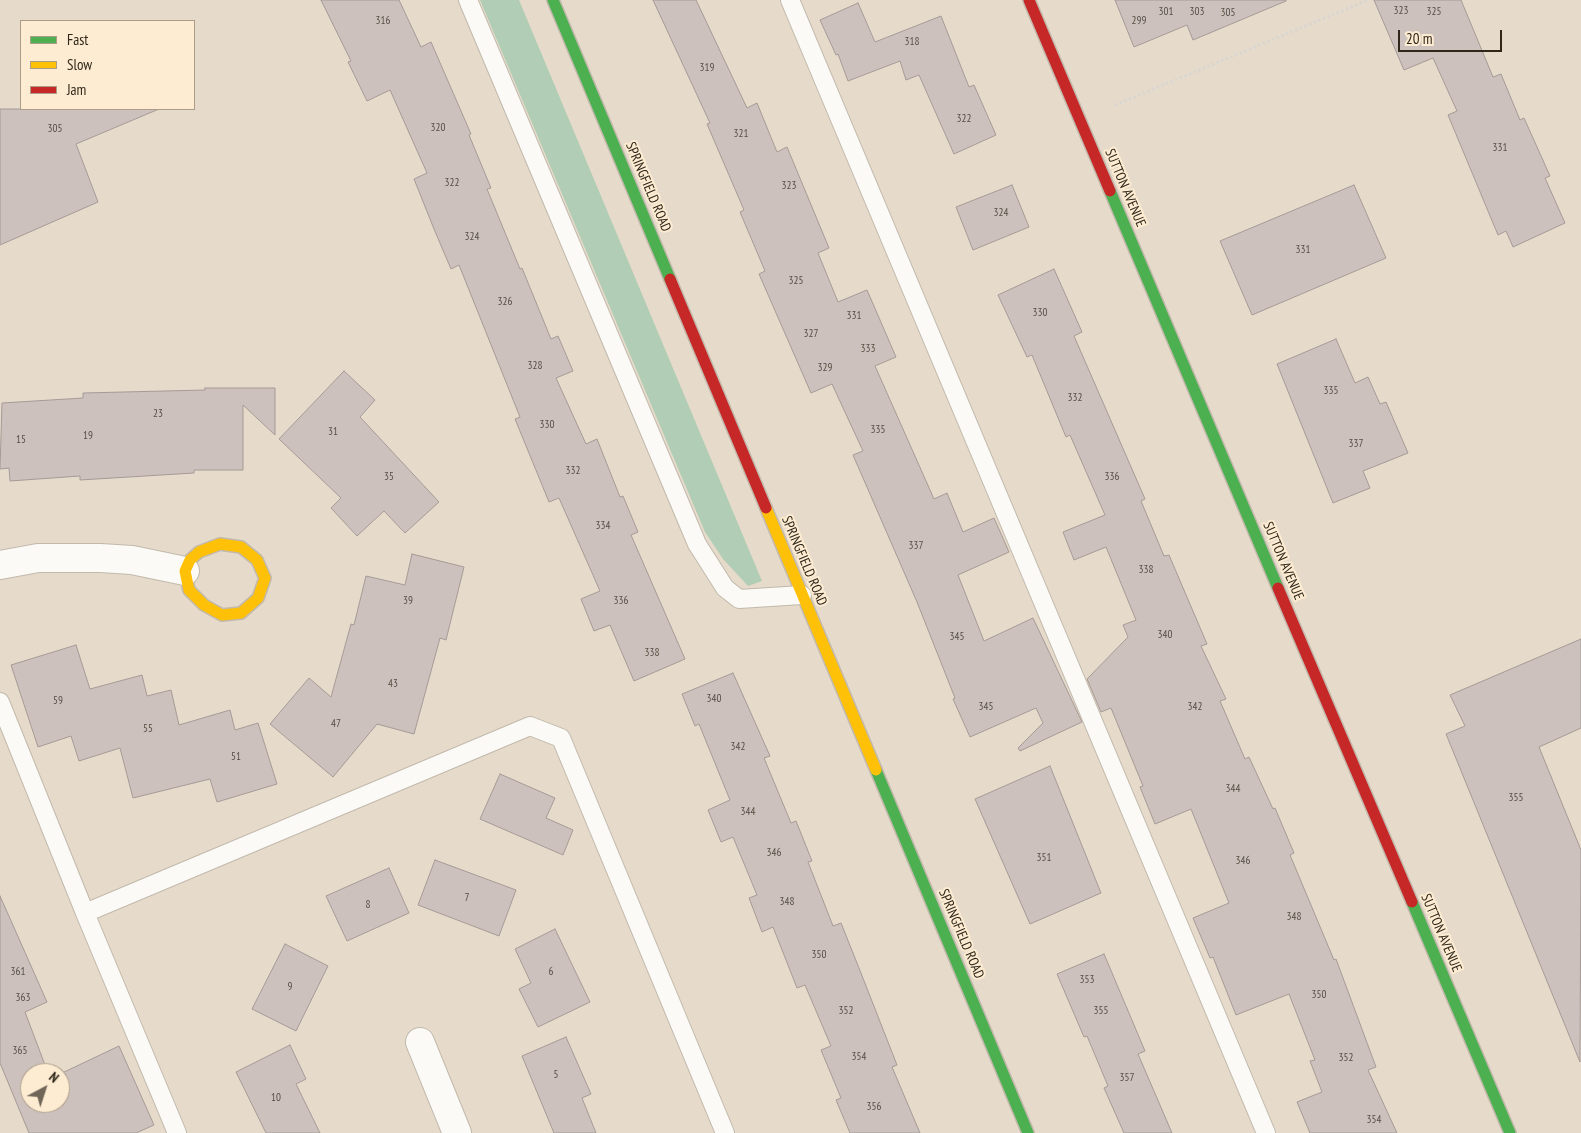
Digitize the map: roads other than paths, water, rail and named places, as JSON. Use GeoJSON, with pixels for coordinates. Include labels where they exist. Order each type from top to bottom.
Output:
{"type":"FeatureCollection","features":[{"type":"Feature","properties":{"kind":"street","name":"SPRINGFIELD ROAD"},"geometry":{"type":"LineString","coordinates":[[553,0],[1028,1133]]}},
{"type":"Feature","properties":{"kind":"street","name":"SUTTON AVENUE"},"geometry":{"type":"LineString","coordinates":[[1029,0],[1510,1133]]}},
{"type":"Feature","properties":{"kind":"street"},"geometry":{"type":"LineString","coordinates":[[220,544],[241,547],[257,560],[265,578],[258,598],[242,613],[222,615],[204,605],[189,590],[185,571],[190,560],[199,552],[220,544]]}},
{"type":"Feature","properties":{"kind":"street"},"geometry":{"type":"LineString","coordinates":[[0,565],[38,558],[91,558],[132,560],[185,571]]}},
{"type":"Feature","properties":{"kind":"street"},"geometry":{"type":"LineString","coordinates":[[420,1042],[457,1133]]}},
{"type":"Feature","properties":{"kind":"lane"},"geometry":{"type":"LineString","coordinates":[[468,0],[697,544],[726,588],[738,599],[802,595]]}},
{"type":"Feature","properties":{"kind":"lane"},"geometry":{"type":"LineString","coordinates":[[790,0],[1266,1133]]}},
{"type":"Feature","properties":{"kind":"lane"},"geometry":{"type":"LineString","coordinates":[[0,702],[85,913],[178,1133]]}},
{"type":"Feature","properties":{"kind":"lane"},"geometry":{"type":"LineString","coordinates":[[85,913],[530,726],[561,738],[725,1133]]}}]}
